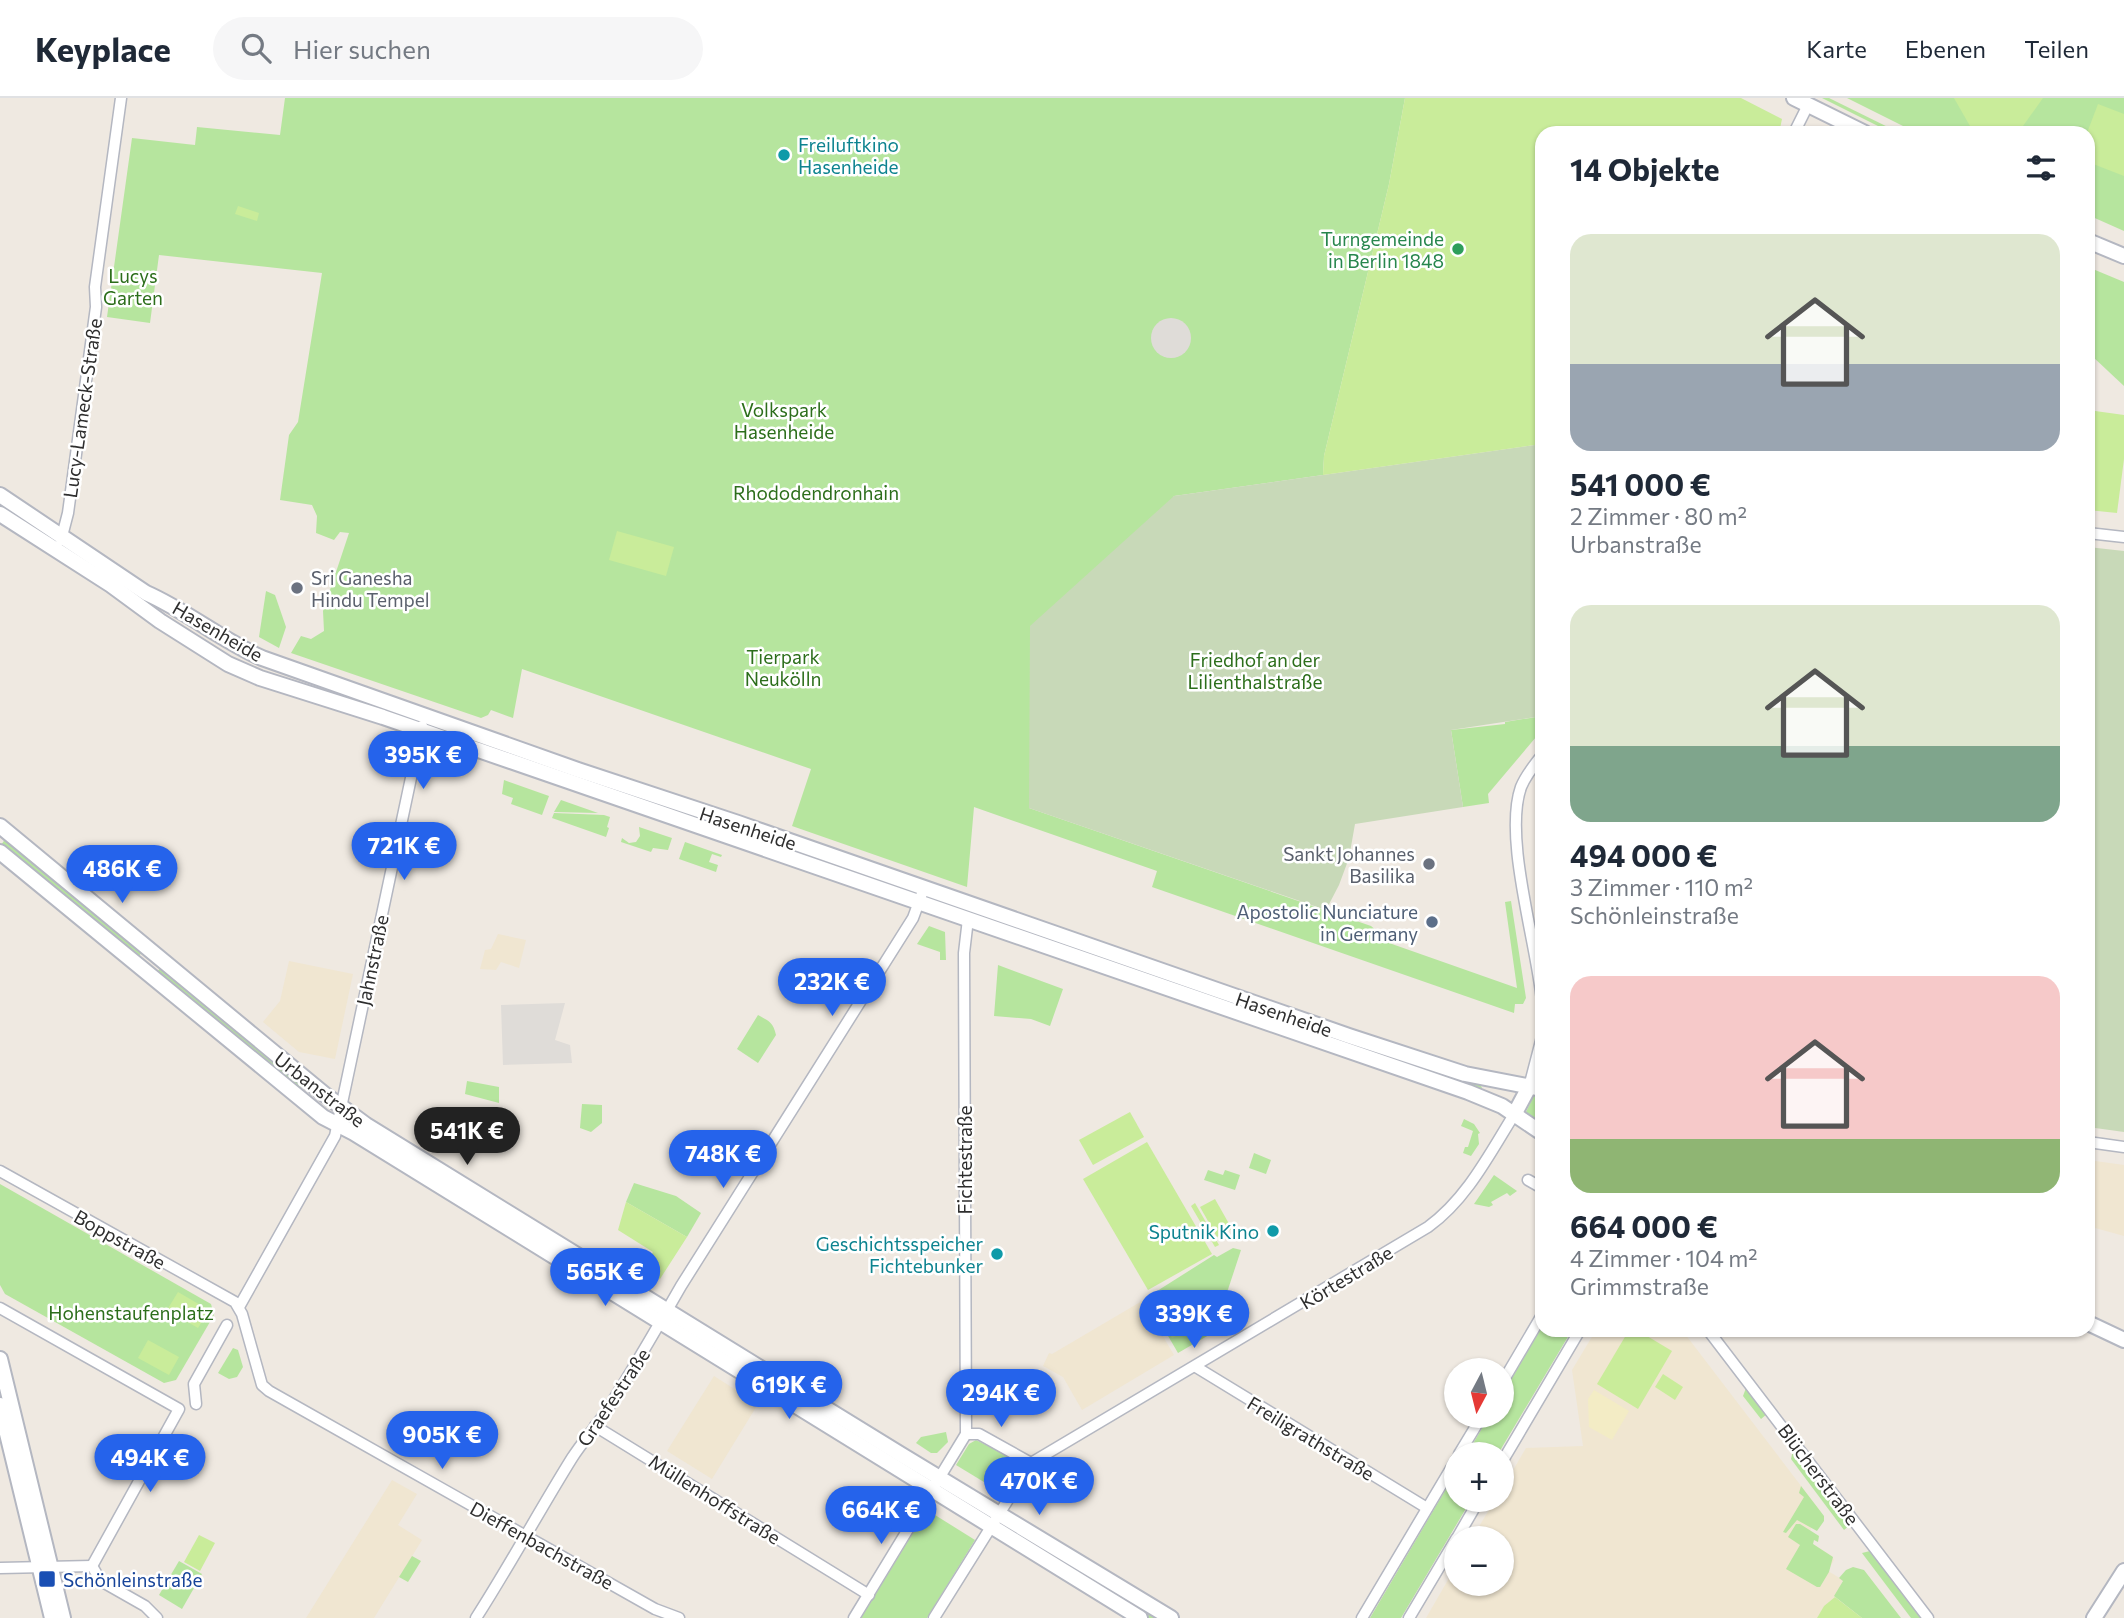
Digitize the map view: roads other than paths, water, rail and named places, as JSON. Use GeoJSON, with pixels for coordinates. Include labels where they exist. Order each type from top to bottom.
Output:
{"type":"FeatureCollection","features":[{"type":"Feature","properties":{"kind":"main road"},"geometry":{"type":"LineString","coordinates":[[1794,98],[1851,126]]}},
{"type":"Feature","properties":{"kind":"main road"},"geometry":{"type":"LineString","coordinates":[[2095,244],[2124,256]]}},
{"type":"Feature","properties":{"kind":"main road","name":"Hasenheide"},"geometry":{"type":"LineString","coordinates":[[0,495],[59,544],[200,647],[251,674],[385,709]]}},
{"type":"Feature","properties":{"kind":"main road","name":"Hasenheide"},"geometry":{"type":"LineString","coordinates":[[0,514],[169,603],[262,658],[385,709],[872,886],[922,895],[1490,1081],[1535,1088]]}},
{"type":"Feature","properties":{"kind":"main road"},"geometry":{"type":"LineString","coordinates":[[200,647],[214,643],[221,635]]}},
{"type":"Feature","properties":{"kind":"main road","name":"Hasenheide"},"geometry":{"type":"LineString","coordinates":[[423,722],[578,770],[877,871],[968,919],[1485,1098],[1515,1113],[1535,1128]]}},
{"type":"Feature","properties":{"kind":"main road","name":"Urbanstraße"},"geometry":{"type":"LineString","coordinates":[[0,826],[341,1108],[664,1317]]}},
{"type":"Feature","properties":{"kind":"main road","name":"Urbanstraße"},"geometry":{"type":"LineString","coordinates":[[0,852],[323,1117],[664,1317],[936,1484],[990,1526],[1140,1618]]}},
{"type":"Feature","properties":{"kind":"main road"},"geometry":{"type":"LineString","coordinates":[[872,886],[877,871]]}},
{"type":"Feature","properties":{"kind":"main road"},"geometry":{"type":"LineString","coordinates":[[139,967],[151,952]]}},
{"type":"Feature","properties":{"kind":"main road"},"geometry":{"type":"LineString","coordinates":[[1485,1098],[1490,1081]]}},
{"type":"Feature","properties":{"kind":"main road"},"geometry":{"type":"LineString","coordinates":[[300,1098],[312,1084]]}},
{"type":"Feature","properties":{"kind":"main road"},"geometry":{"type":"LineString","coordinates":[[1515,1113],[1535,1089]]}},
{"type":"Feature","properties":{"kind":"main road"},"geometry":{"type":"LineString","coordinates":[[2095,1326],[2124,1340]]}},
{"type":"Feature","properties":{"kind":"main road"},"geometry":{"type":"LineString","coordinates":[[0,1359],[45,1567],[52,1618]]}},
{"type":"Feature","properties":{"kind":"main road"},"geometry":{"type":"LineString","coordinates":[[0,1405],[3,1428],[63,1618]]}},
{"type":"Feature","properties":{"kind":"main road","name":"Urbanstraße"},"geometry":{"type":"LineString","coordinates":[[936,1484],[998,1513],[1171,1618]]}},
{"type":"Feature","properties":{"kind":"main road"},"geometry":{"type":"LineString","coordinates":[[2094,1618],[2124,1571]]}},
{"type":"Feature","properties":{"kind":"street","name":"Lucy-Lameck-Straße"},"geometry":{"type":"LineString","coordinates":[[59,544],[69,503],[121,98]]}},
{"type":"Feature","properties":{"kind":"street"},"geometry":{"type":"LineString","coordinates":[[1798,126],[1808,105]]}},
{"type":"Feature","properties":{"kind":"street"},"geometry":{"type":"LineString","coordinates":[[2095,534],[2124,537]]}},
{"type":"Feature","properties":{"kind":"street","name":"Jahnstraße"},"geometry":{"type":"LineString","coordinates":[[338,1124],[423,722]]}},
{"type":"Feature","properties":{"kind":"street"},"geometry":{"type":"LineString","coordinates":[[1535,764],[1520,789],[1517,823],[1518,850],[1535,957]]}},
{"type":"Feature","properties":{"kind":"street","name":"Graefestraße"},"geometry":{"type":"LineString","coordinates":[[476,1618],[587,1434],[595,1426],[664,1317],[913,918],[922,895]]}},
{"type":"Feature","properties":{"kind":"street","name":"Fichtestraße"},"geometry":{"type":"LineString","coordinates":[[966,1434],[964,935],[968,919]]}},
{"type":"Feature","properties":{"kind":"street","name":"Körtestraße"},"geometry":{"type":"LineString","coordinates":[[934,1618],[1031,1463],[1196,1367],[1436,1221],[1464,1191],[1515,1113]]}},
{"type":"Feature","properties":{"kind":"street"},"geometry":{"type":"LineString","coordinates":[[240,1307],[333,1143],[338,1124]]}},
{"type":"Feature","properties":{"kind":"street"},"geometry":{"type":"LineString","coordinates":[[2095,1143],[2124,1147]]}},
{"type":"Feature","properties":{"kind":"street","name":"Boppstraße"},"geometry":{"type":"LineString","coordinates":[[0,1171],[208,1289],[225,1296],[240,1307]]}},
{"type":"Feature","properties":{"kind":"street"},"geometry":{"type":"LineString","coordinates":[[1528,1180],[1535,1184]]}},
{"type":"Feature","properties":{"kind":"street","name":"Dieffenbachstraße"},"geometry":{"type":"LineString","coordinates":[[240,1307],[262,1385],[525,1537],[660,1612],[679,1618]]}},
{"type":"Feature","properties":{"kind":"street"},"geometry":{"type":"LineString","coordinates":[[0,1308],[180,1409],[92,1566]]}},
{"type":"Feature","properties":{"kind":"street"},"geometry":{"type":"LineString","coordinates":[[196,1404],[194,1384],[227,1325]]}},
{"type":"Feature","properties":{"kind":"street"},"geometry":{"type":"LineString","coordinates":[[1514,1363],[1535,1327]]}},
{"type":"Feature","properties":{"kind":"street"},"geometry":{"type":"LineString","coordinates":[[1514,1442],[1576,1337]]}},
{"type":"Feature","properties":{"kind":"street","name":"Blücherstraße"},"geometry":{"type":"LineString","coordinates":[[1713,1337],[1928,1618]]}},
{"type":"Feature","properties":{"kind":"street","name":"Freiligrathstraße"},"geometry":{"type":"LineString","coordinates":[[1196,1367],[1427,1508]]}},
{"type":"Feature","properties":{"kind":"street","name":"Müllenhoffstraße"},"geometry":{"type":"LineString","coordinates":[[595,1426],[869,1595]]}},
{"type":"Feature","properties":{"kind":"street"},"geometry":{"type":"LineString","coordinates":[[854,1618],[966,1434],[979,1434],[1031,1463]]}},
{"type":"Feature","properties":{"kind":"street"},"geometry":{"type":"LineString","coordinates":[[1362,1618],[1444,1480]]}},
{"type":"Feature","properties":{"kind":"street"},"geometry":{"type":"LineString","coordinates":[[1409,1618],[1444,1559]]}},
{"type":"Feature","properties":{"kind":"street"},"geometry":{"type":"LineString","coordinates":[[0,1568],[92,1566]]}},
{"type":"Feature","properties":{"kind":"street"},"geometry":{"type":"LineString","coordinates":[[92,1566],[101,1581],[145,1606],[157,1618]]}},
{"type":"Feature","properties":{"kind":"place","name":"Freiluftkino Hasenheide"},"geometry":{"type":"Point","coordinates":[784,155]}},
{"type":"Feature","properties":{"kind":"place","name":"Turngemeinde in Berlin 1848"},"geometry":{"type":"Point","coordinates":[1458,249]}},
{"type":"Feature","properties":{"kind":"place","name":"Sri Ganesha Hindu Tempel"},"geometry":{"type":"Point","coordinates":[297,588]}},
{"type":"Feature","properties":{"kind":"place","name":"Sankt Johannes Basilika"},"geometry":{"type":"Point","coordinates":[1429,864]}},
{"type":"Feature","properties":{"kind":"place","name":"Apostolic Nunciature in Germany"},"geometry":{"type":"Point","coordinates":[1432,922]}},
{"type":"Feature","properties":{"kind":"place","name":"Sputnik Kino"},"geometry":{"type":"Point","coordinates":[1273,1231]}},
{"type":"Feature","properties":{"kind":"place","name":"Geschichtsspeicher Fichtebunker"},"geometry":{"type":"Point","coordinates":[997,1254]}},
{"type":"Feature","properties":{"kind":"place","name":"Schönleinstraße"},"geometry":{"type":"Point","coordinates":[47,1579]}},
{"type":"Feature","properties":{"kind":"park label","name":"Lucys Garten"},"geometry":{"type":"Point","coordinates":[133,286]}},
{"type":"Feature","properties":{"kind":"park label","name":"Volkspark Hasenheide"},"geometry":{"type":"Point","coordinates":[784,420]}},
{"type":"Feature","properties":{"kind":"park label","name":"Rhododendronhain"},"geometry":{"type":"Point","coordinates":[816,492]}},
{"type":"Feature","properties":{"kind":"park label","name":"Tierpark Neukölln"},"geometry":{"type":"Point","coordinates":[783,667]}},
{"type":"Feature","properties":{"kind":"park label","name":"Friedhof an der Lilienthalstraße"},"geometry":{"type":"Point","coordinates":[1255,670]}},
{"type":"Feature","properties":{"kind":"park label","name":"Hohenstaufenplatz"},"geometry":{"type":"Point","coordinates":[131,1312]}}]}
